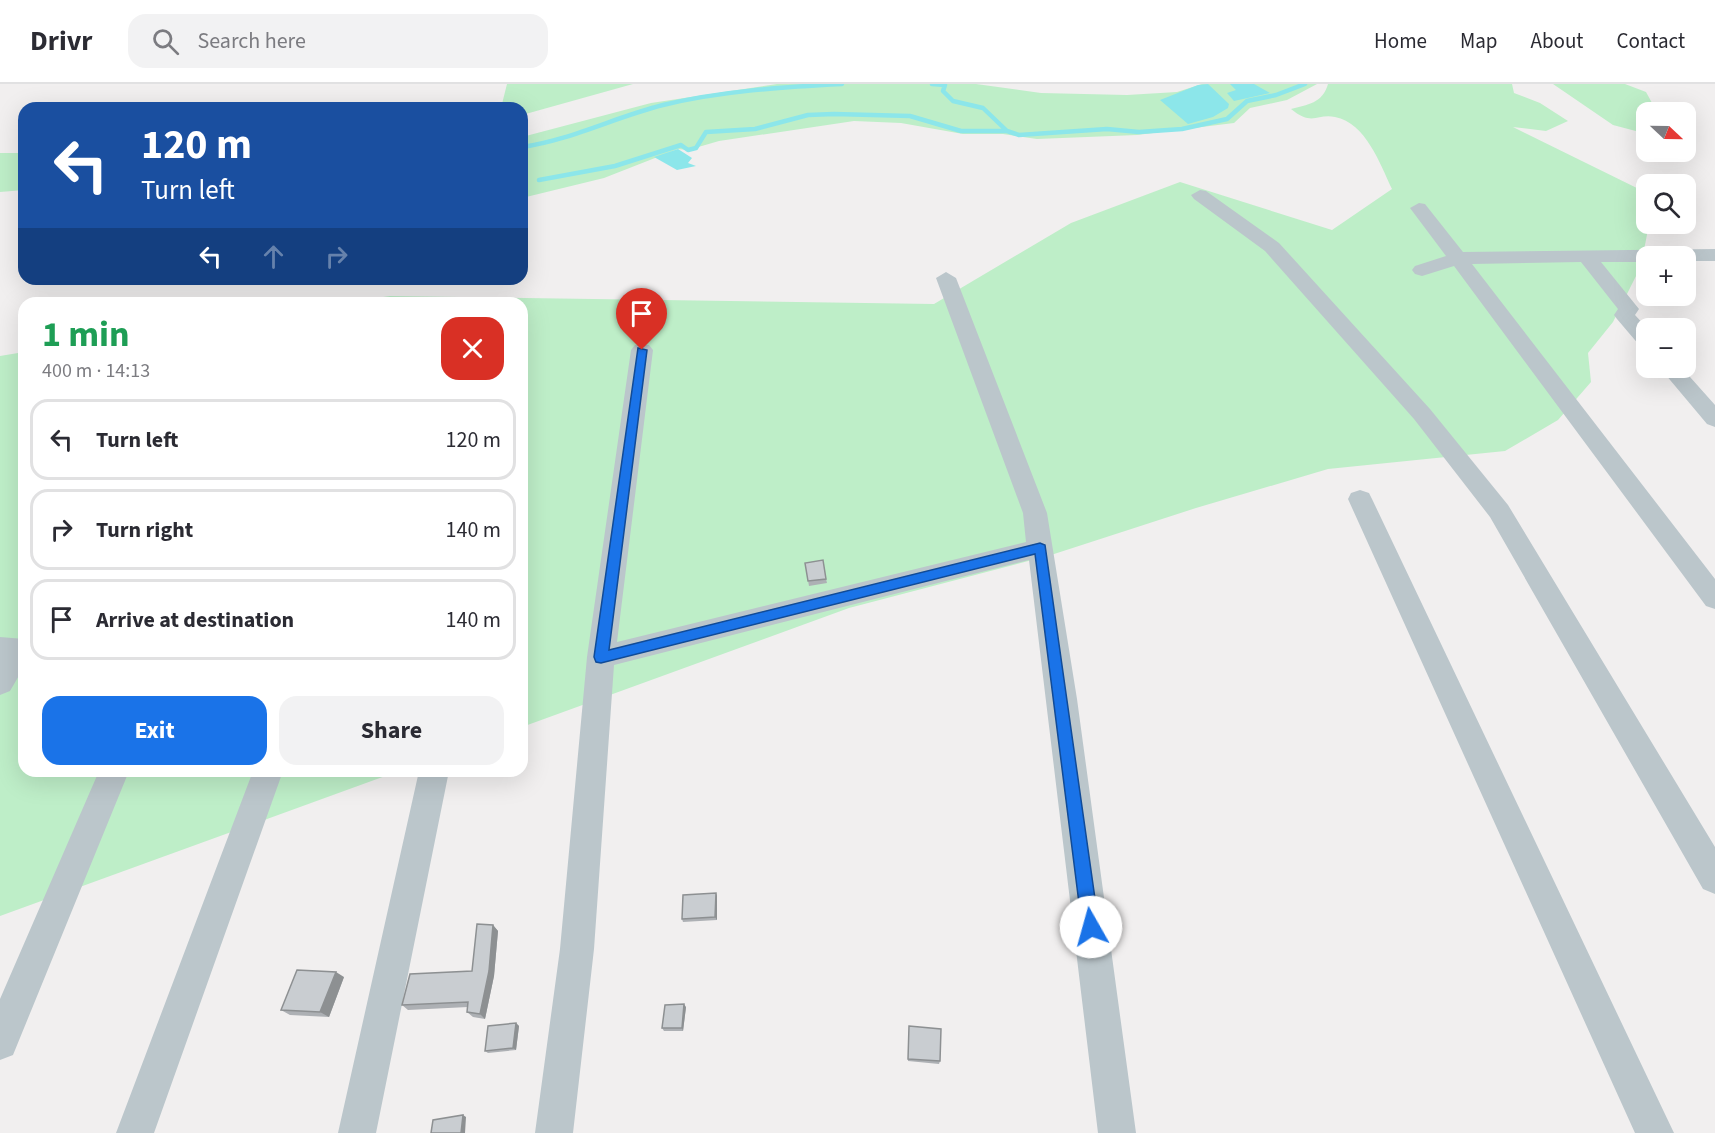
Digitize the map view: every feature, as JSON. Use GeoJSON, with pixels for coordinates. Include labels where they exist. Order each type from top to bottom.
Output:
{"type":"FeatureCollection","features":[{"type":"Feature","properties":{"kind":"street"},"geometry":{"type":"LineString","coordinates":[[1200,195],[1272,247],[1422,414],[1499,510],[1715,878]]}},
{"type":"Feature","properties":{"kind":"street"},"geometry":{"type":"LineString","coordinates":[[1419,208],[1715,599]]}},
{"type":"Feature","properties":{"kind":"street"},"geometry":{"type":"LineString","coordinates":[[1584,255],[1629,309],[1624,315],[1636,329]]}},
{"type":"Feature","properties":{"kind":"street"},"geometry":{"type":"LineString","coordinates":[[1422,270],[1458,258],[1715,255]]}},
{"type":"Feature","properties":{"kind":"street"},"geometry":{"type":"LineString","coordinates":[[945,278],[1035,513],[1062,699],[1116,1133]]}},
{"type":"Feature","properties":{"kind":"street"},"geometry":{"type":"LineString","coordinates":[[554,1133],[577,949],[601,657],[642,350]]}},
{"type":"Feature","properties":{"kind":"street"},"geometry":{"type":"LineString","coordinates":[[1679,378],[1715,419]]}},
{"type":"Feature","properties":{"kind":"street"},"geometry":{"type":"LineString","coordinates":[[1360,499],[1655,1133]]}},
{"type":"Feature","properties":{"kind":"street"},"geometry":{"type":"LineString","coordinates":[[601,657],[1040,548]]}},
{"type":"Feature","properties":{"kind":"street"},"geometry":{"type":"LineString","coordinates":[[0,648],[18,649]]}},
{"type":"Feature","properties":{"kind":"street"},"geometry":{"type":"LineString","coordinates":[[0,683],[18,652]]}},
{"type":"Feature","properties":{"kind":"street"},"geometry":{"type":"LineString","coordinates":[[0,1042],[111,777]]}},
{"type":"Feature","properties":{"kind":"street"},"geometry":{"type":"LineString","coordinates":[[135,1133],[266,777]]}},
{"type":"Feature","properties":{"kind":"street"},"geometry":{"type":"LineString","coordinates":[[357,1133],[433,777]]}},
{"type":"Feature","properties":{"kind":"green space"},"geometry":{"type":"Polygon","coordinates":[[[507,84],[633,84],[528,113],[528,102],[502,102],[507,84]]]}},
{"type":"Feature","properties":{"kind":"green space"},"geometry":{"type":"Polygon","coordinates":[[[777,84],[976,84],[1041,93],[1127,95],[1177,92],[1202,84],[1317,84],[1287,100],[1250,108],[1234,123],[1137,135],[1037,139],[1003,134],[963,134],[901,123],[854,121],[719,141],[688,150],[678,149],[604,178],[528,197],[528,135],[651,103],[777,84]]]}},
{"type":"Feature","properties":{"kind":"green space"},"geometry":{"type":"Polygon","coordinates":[[[1328,84],[1512,84],[1514,93],[1540,103],[1568,121],[1546,131],[1513,127],[1636,188],[1636,234],[1647,234],[1645,246],[1636,246],[1636,276],[1613,322],[1588,353],[1591,382],[1558,420],[1505,451],[1328,469],[1196,508],[1051,555],[849,608],[528,725],[528,298],[934,304],[1071,223],[1180,182],[1332,230],[1392,189],[1371,146],[1355,127],[1335,117],[1310,118],[1291,109],[1308,104],[1322,95],[1328,84]]]}},
{"type":"Feature","properties":{"kind":"green space"},"geometry":{"type":"Polygon","coordinates":[[[1553,84],[1625,84],[1646,92],[1652,102],[1636,102],[1636,131],[1613,125],[1553,84]]]}},
{"type":"Feature","properties":{"kind":"green space"},"geometry":{"type":"Polygon","coordinates":[[[0,153],[18,153],[18,190],[0,192],[0,153]]]}},
{"type":"Feature","properties":{"kind":"green space"},"geometry":{"type":"Polygon","coordinates":[[[390,296],[458,297],[383,297],[390,296]]]}},
{"type":"Feature","properties":{"kind":"green space"},"geometry":{"type":"Polygon","coordinates":[[[18,353],[18,777],[382,777],[0,916],[0,356],[18,353]]]}},
{"type":"Feature","properties":{"kind":"water"},"geometry":{"type":"Polygon","coordinates":[[[1208,84],[1229,104],[1228,108],[1213,117],[1188,124],[1160,100],[1198,85],[1208,84]]]}},
{"type":"Feature","properties":{"kind":"water"},"geometry":{"type":"Polygon","coordinates":[[[1230,84],[1254,84],[1270,93],[1234,101],[1227,93],[1236,90],[1230,84]]]}},
{"type":"Feature","properties":{"kind":"water"},"geometry":{"type":"Polygon","coordinates":[[[678,149],[692,158],[688,163],[696,166],[677,170],[654,157],[678,149]]]}},
{"type":"Feature","properties":{"kind":"building"},"geometry":{"type":"Polygon","coordinates":[[[823,560],[826,579],[808,581],[805,563],[823,560]]]}},
{"type":"Feature","properties":{"kind":"building"},"geometry":{"type":"Polygon","coordinates":[[[716,893],[715,917],[682,919],[683,895],[716,893]]]}},
{"type":"Feature","properties":{"kind":"building"},"geometry":{"type":"Polygon","coordinates":[[[477,924],[493,925],[489,971],[480,1014],[467,1012],[468,1002],[402,1005],[410,974],[472,971],[477,924]]]}},
{"type":"Feature","properties":{"kind":"building"},"geometry":{"type":"Polygon","coordinates":[[[297,970],[336,972],[320,1012],[281,1010],[297,970]]]}},
{"type":"Feature","properties":{"kind":"building"},"geometry":{"type":"Polygon","coordinates":[[[684,1004],[682,1028],[662,1028],[665,1005],[684,1004]]]}},
{"type":"Feature","properties":{"kind":"building"},"geometry":{"type":"Polygon","coordinates":[[[516,1023],[513,1048],[485,1051],[488,1026],[516,1023]]]}},
{"type":"Feature","properties":{"kind":"building"},"geometry":{"type":"Polygon","coordinates":[[[909,1026],[941,1029],[940,1061],[908,1059],[909,1026]]]}},
{"type":"Feature","properties":{"kind":"building"},"geometry":{"type":"Polygon","coordinates":[[[463,1115],[461,1133],[431,1133],[433,1120],[463,1115]]]}},
{"type":"Feature","properties":{"kind":"waterway"},"geometry":{"type":"LineString","coordinates":[[528,146],[685,100],[752,90],[842,84]]}},
{"type":"Feature","properties":{"kind":"waterway"},"geometry":{"type":"LineString","coordinates":[[932,84],[945,85],[943,91],[953,101],[983,108],[1007,131]]}},
{"type":"Feature","properties":{"kind":"waterway"},"geometry":{"type":"LineString","coordinates":[[1007,131],[1019,135],[1107,129],[1139,132],[1182,129],[1227,119],[1247,101],[1276,95],[1305,84]]}},
{"type":"Feature","properties":{"kind":"waterway"},"geometry":{"type":"LineString","coordinates":[[539,180],[615,166],[681,145],[688,150],[696,148],[706,132],[755,129],[808,115],[910,116],[961,131],[1007,131]]}},
{"type":"Feature","properties":{"kind":"route"},"geometry":{"type":"LineString","coordinates":[[642,350],[601,657],[1040,548],[1091,927]]}}]}
